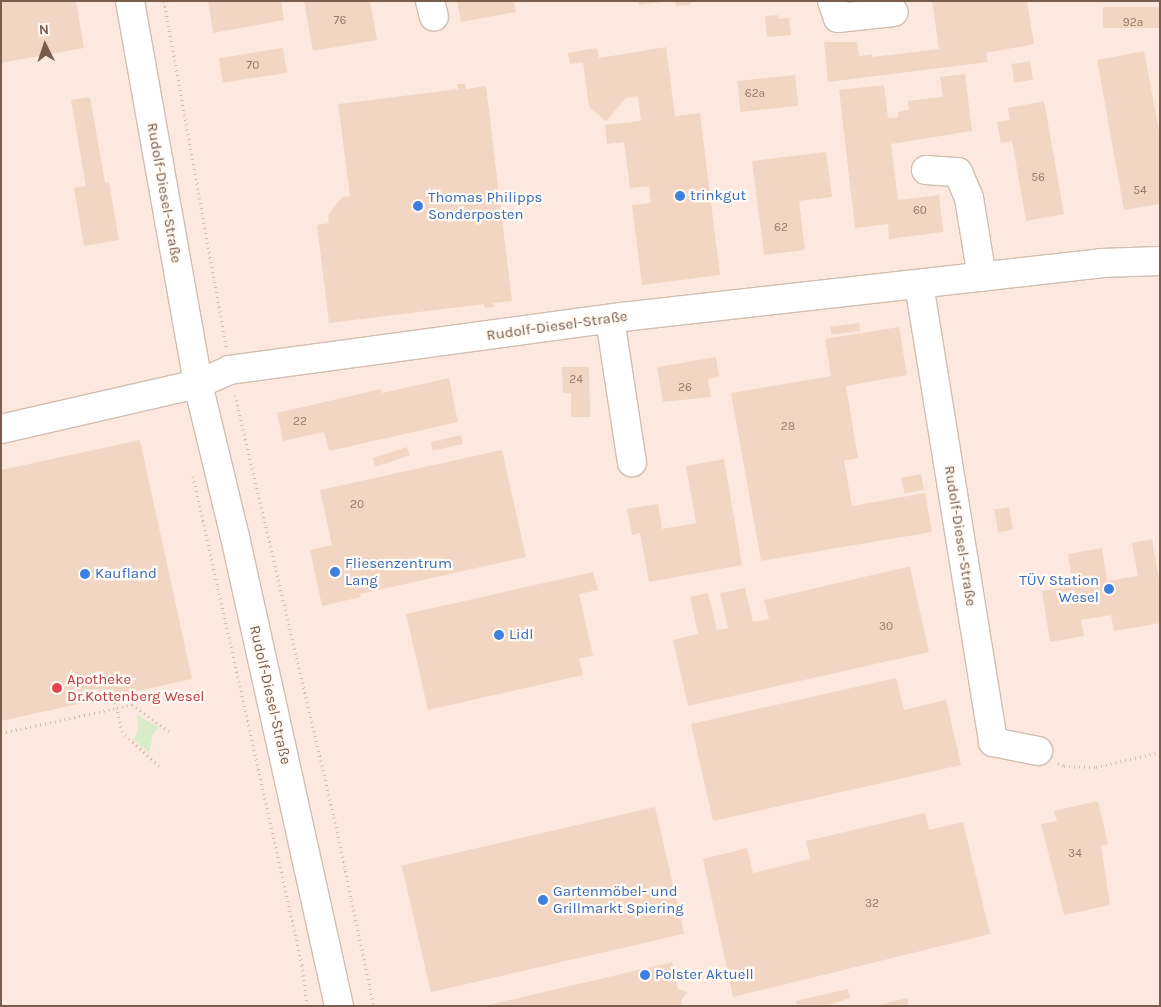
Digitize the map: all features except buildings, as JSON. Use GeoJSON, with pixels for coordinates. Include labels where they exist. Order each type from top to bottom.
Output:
{"type":"FeatureCollection","features":[{"type":"Feature","properties":{"kind":"street","name":"Rudolf-Diesel-Straße"},"geometry":{"type":"LineString","coordinates":[[130,1],[198,384],[236,537],[339,1006]]}},
{"type":"Feature","properties":{"kind":"street"},"geometry":{"type":"LineString","coordinates":[[832,1],[838,18],[894,12]]}},
{"type":"Feature","properties":{"kind":"street"},"geometry":{"type":"LineString","coordinates":[[926,170],[958,172],[968,198],[982,277]]}},
{"type":"Feature","properties":{"kind":"street","name":"Rudolf-Diesel-Straße"},"geometry":{"type":"LineString","coordinates":[[1,429],[198,384],[229,370],[610,319],[1101,263],[1160,261]]}},
{"type":"Feature","properties":{"kind":"street","name":"Rudolf-Diesel-Straße"},"geometry":{"type":"LineString","coordinates":[[919,284],[993,742],[1038,751]]}},
{"type":"Feature","properties":{"kind":"street"},"geometry":{"type":"LineString","coordinates":[[610,319],[632,462]]}},
{"type":"Feature","properties":{"kind":"path"},"geometry":{"type":"LineString","coordinates":[[164,1],[229,370],[374,1006]]}},
{"type":"Feature","properties":{"kind":"path"},"geometry":{"type":"LineString","coordinates":[[114,696],[122,732],[159,766]]}},
{"type":"Feature","properties":{"kind":"path"},"geometry":{"type":"LineString","coordinates":[[1,733],[132,704],[169,731]]}},
{"type":"Feature","properties":{"kind":"path"},"geometry":{"type":"LineString","coordinates":[[1038,751],[1064,766],[1096,767],[1160,752]]}},
{"type":"Feature","properties":{"kind":"shaded area"},"geometry":{"type":"Polygon","coordinates":[[[1,1],[1160,1],[1160,1006],[1,1006],[1,1]]]}},
{"type":"Feature","properties":{"kind":"green space"},"geometry":{"type":"Polygon","coordinates":[[[137,715],[159,727],[153,734],[149,753],[134,740],[138,729],[137,715]]]}},
{"type":"Feature","properties":{"kind":"place","name":"trinkgut"},"geometry":{"type":"Point","coordinates":[680,196]}},
{"type":"Feature","properties":{"kind":"place","name":"Thomas Philipps Sonderposten"},"geometry":{"type":"Point","coordinates":[418,206]}},
{"type":"Feature","properties":{"kind":"place","name":"Fliesenzentrum Lang"},"geometry":{"type":"Point","coordinates":[335,572]}},
{"type":"Feature","properties":{"kind":"place","name":"Kaufland"},"geometry":{"type":"Point","coordinates":[85,574]}},
{"type":"Feature","properties":{"kind":"place","name":"TÜV Station Wesel"},"geometry":{"type":"Point","coordinates":[1109,589]}},
{"type":"Feature","properties":{"kind":"place","name":"Lidl"},"geometry":{"type":"Point","coordinates":[499,635]}},
{"type":"Feature","properties":{"kind":"place","name":"Apotheke Dr.Kottenberg Wesel"},"geometry":{"type":"Point","coordinates":[57,688]}},
{"type":"Feature","properties":{"kind":"place","name":"Gartenmöbel- und Grillmarkt Spiering"},"geometry":{"type":"Point","coordinates":[543,900]}},
{"type":"Feature","properties":{"kind":"place","name":"Polster Aktuell"},"geometry":{"type":"Point","coordinates":[645,975]}}]}
